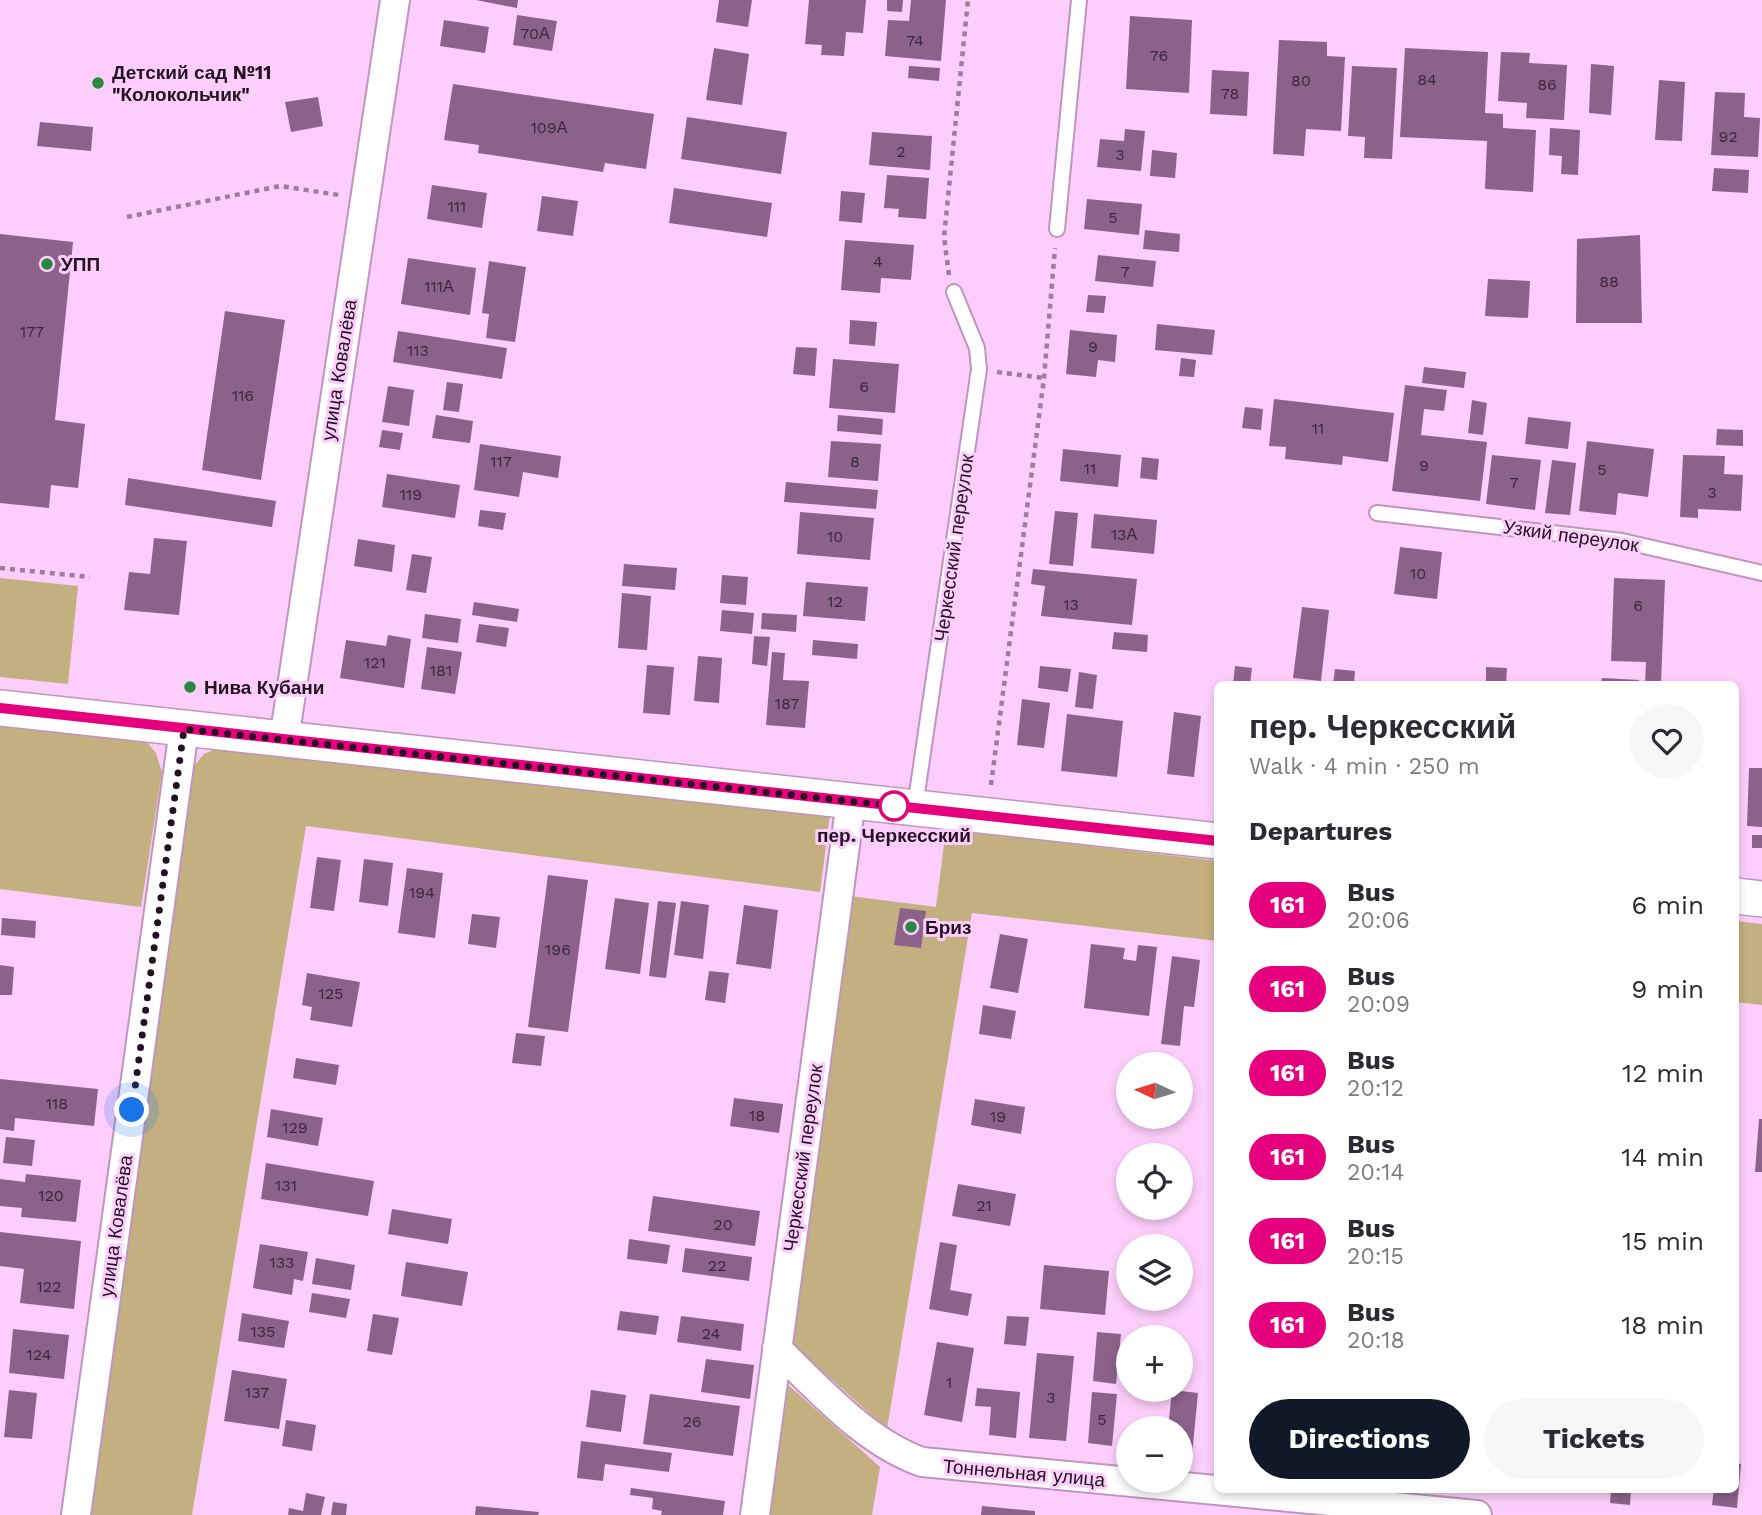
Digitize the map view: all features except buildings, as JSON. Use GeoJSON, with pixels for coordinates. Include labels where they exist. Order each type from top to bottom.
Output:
{"type":"FeatureCollection","features":[{"type":"Feature","properties":{"kind":"street","name":"улица Ковалёва"},"geometry":{"type":"LineString","coordinates":[[284,740],[395,0]]}},
{"type":"Feature","properties":{"kind":"street"},"geometry":{"type":"LineString","coordinates":[[0,708],[1214,841]]}},
{"type":"Feature","properties":{"kind":"street","name":"улица Ковалёва"},"geometry":{"type":"LineString","coordinates":[[76,1515],[184,729]]}},
{"type":"Feature","properties":{"kind":"street","name":"Черкесский переулок"},"geometry":{"type":"LineString","coordinates":[[755,1515],[851,801]]}},
{"type":"Feature","properties":{"kind":"street"},"geometry":{"type":"LineString","coordinates":[[1739,896],[1762,899]]}},
{"type":"Feature","properties":{"kind":"street","name":"Тоннельная улица"},"geometry":{"type":"LineString","coordinates":[[777,1349],[873,1436],[908,1457],[922,1462],[1214,1490]]}},
{"type":"Feature","properties":{"kind":"street","name":"Тоннельная улица"},"geometry":{"type":"LineString","coordinates":[[1247,1493],[1477,1515]]}},
{"type":"Feature","properties":{"kind":"lane"},"geometry":{"type":"LineString","coordinates":[[1057,229],[1079,0]]}},
{"type":"Feature","properties":{"kind":"lane","name":"Черкесский переулок"},"geometry":{"type":"LineString","coordinates":[[915,808],[979,369],[977,348],[954,292]]}},
{"type":"Feature","properties":{"kind":"lane","name":"Узкий переулок"},"geometry":{"type":"LineString","coordinates":[[1377,513],[1622,541],[1762,573]]}},
{"type":"Feature","properties":{"kind":"path"},"geometry":{"type":"LineString","coordinates":[[954,292],[946,267],[944,237],[968,0]]}},
{"type":"Feature","properties":{"kind":"path"},"geometry":{"type":"LineString","coordinates":[[127,217],[279,186],[365,199]]}},
{"type":"Feature","properties":{"kind":"path"},"geometry":{"type":"LineString","coordinates":[[987,816],[1044,378],[1057,229]]}},
{"type":"Feature","properties":{"kind":"path"},"geometry":{"type":"LineString","coordinates":[[979,369],[1044,378]]}},
{"type":"Feature","properties":{"kind":"path"},"geometry":{"type":"LineString","coordinates":[[0,568],[90,578]]}},
{"type":"Feature","properties":{"kind":"shaded area"},"geometry":{"type":"Polygon","coordinates":[[[0,578],[78,586],[68,684],[0,677],[0,578]]]}},
{"type":"Feature","properties":{"kind":"shaded area"},"geometry":{"type":"Polygon","coordinates":[[[0,724],[145,740],[156,753],[162,772],[141,907],[0,889],[0,724]]]}},
{"type":"Feature","properties":{"kind":"shaded area"},"geometry":{"type":"Polygon","coordinates":[[[218,748],[830,815],[820,892],[306,826],[192,1515],[89,1515],[194,766],[204,754],[218,748]]]}},
{"type":"Feature","properties":{"kind":"shaded area"},"geometry":{"type":"Polygon","coordinates":[[[946,829],[1214,861],[1214,941],[972,913],[887,1429],[791,1343],[850,896],[936,907],[946,829]]]}},
{"type":"Feature","properties":{"kind":"shaded area"},"geometry":{"type":"Polygon","coordinates":[[[1739,921],[1762,924],[1762,1005],[1739,1002],[1739,921]]]}},
{"type":"Feature","properties":{"kind":"shaded area"},"geometry":{"type":"Polygon","coordinates":[[[785,1382],[880,1467],[872,1515],[768,1515],[785,1382]]]}},
{"type":"Feature","properties":{"kind":"bus line","name":"161"},"geometry":{"type":"LineString","coordinates":[[0,708],[1214,841]]}},
{"type":"Feature","properties":{"kind":"place","name":"Детский сад №11 \"Колокольчик\""},"geometry":{"type":"Point","coordinates":[98,83]}},
{"type":"Feature","properties":{"kind":"place","name":"УПП"},"geometry":{"type":"Point","coordinates":[47,264]}},
{"type":"Feature","properties":{"kind":"place","name":"Нива Кубани"},"geometry":{"type":"Point","coordinates":[190,687]}},
{"type":"Feature","properties":{"kind":"place","name":"пер. Черкесский"},"geometry":{"type":"Point","coordinates":[894,806]}},
{"type":"Feature","properties":{"kind":"place","name":"Бриз"},"geometry":{"type":"Point","coordinates":[911,927]}},
{"type":"Feature","properties":{"kind":"route"},"geometry":{"type":"LineString","coordinates":[[132,1110],[184,729],[894,806]]}}]}
